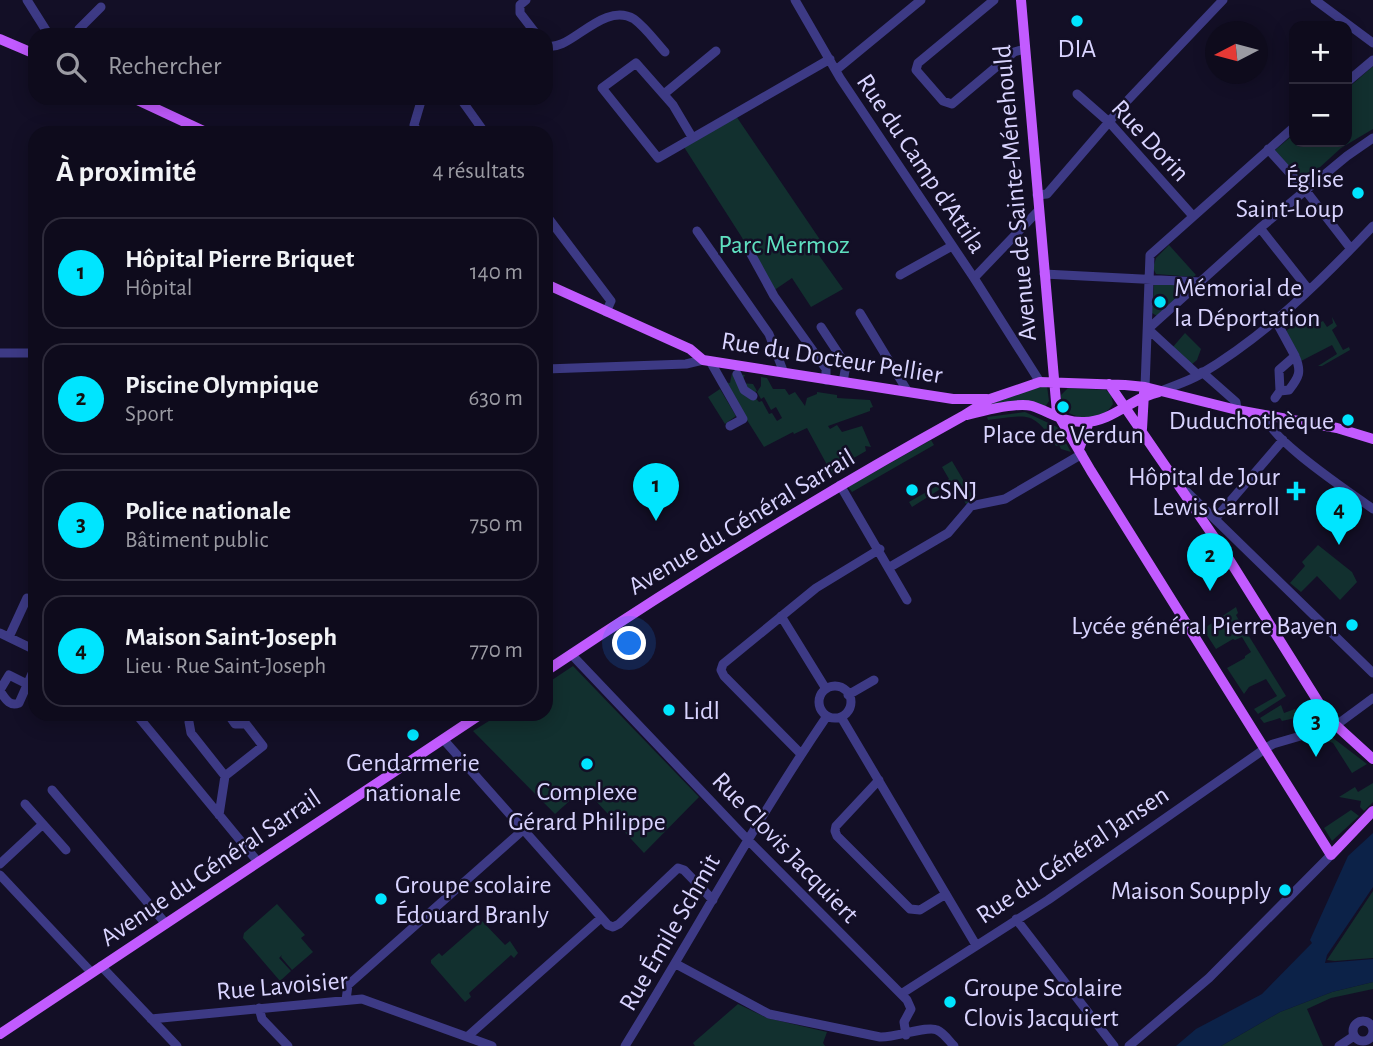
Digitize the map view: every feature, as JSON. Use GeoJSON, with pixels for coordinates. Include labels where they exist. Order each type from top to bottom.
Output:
{"type":"FeatureCollection","features":[{"type":"Feature","properties":{"kind":"main road","name":"Avenue de Sainte-Ménehould"},"geometry":{"type":"LineString","coordinates":[[1021,0],[1053,382]]}},
{"type":"Feature","properties":{"kind":"main road"},"geometry":{"type":"LineString","coordinates":[[0,39],[28,51]]}},
{"type":"Feature","properties":{"kind":"main road"},"geometry":{"type":"LineString","coordinates":[[148,105],[193,126]]}},
{"type":"Feature","properties":{"kind":"main road"},"geometry":{"type":"LineString","coordinates":[[553,287],[690,349],[707,360]]}},
{"type":"Feature","properties":{"kind":"main road","name":"Rue du Docteur Pellier"},"geometry":{"type":"LineString","coordinates":[[707,360],[953,399],[990,399]]}},
{"type":"Feature","properties":{"kind":"main road"},"geometry":{"type":"LineString","coordinates":[[977,408],[990,399],[1040,382],[1109,384],[1337,428],[1373,439]]}},
{"type":"Feature","properties":{"kind":"main road"},"geometry":{"type":"LineString","coordinates":[[1053,382],[1055,407],[1060,419],[1332,855],[1373,811]]}},
{"type":"Feature","properties":{"kind":"main road"},"geometry":{"type":"LineString","coordinates":[[1109,384],[1225,553],[1335,726],[1373,758]]}},
{"type":"Feature","properties":{"kind":"main road"},"geometry":{"type":"LineString","coordinates":[[977,408],[1026,405],[1060,419],[1089,422],[1124,408],[1144,391]]}},
{"type":"Feature","properties":{"kind":"main road"},"geometry":{"type":"LineString","coordinates":[[1142,430],[1144,391]]}},
{"type":"Feature","properties":{"kind":"main road","name":"Rue du Docteur Pellier"},"geometry":{"type":"LineString","coordinates":[[953,399],[977,408]]}},
{"type":"Feature","properties":{"kind":"main road","name":"Avenue du Général Sarrail"},"geometry":{"type":"LineString","coordinates":[[553,666],[751,538],[977,408]]}},
{"type":"Feature","properties":{"kind":"main road"},"geometry":{"type":"LineString","coordinates":[[1081,452],[1089,422]]}},
{"type":"Feature","properties":{"kind":"main road","name":"Avenue du Général Sarrail"},"geometry":{"type":"LineString","coordinates":[[0,1034],[470,721]]}},
{"type":"Feature","properties":{"kind":"street"},"geometry":{"type":"LineString","coordinates":[[27,0],[44,28]]}},
{"type":"Feature","properties":{"kind":"street"},"geometry":{"type":"LineString","coordinates":[[526,0],[520,5],[520,13],[532,28]]}},
{"type":"Feature","properties":{"kind":"street","name":"Rue du Camp d'Attila"},"geometry":{"type":"LineString","coordinates":[[795,0],[870,125],[975,278],[1040,382]]}},
{"type":"Feature","properties":{"kind":"street"},"geometry":{"type":"LineString","coordinates":[[836,70],[921,0]]}},
{"type":"Feature","properties":{"kind":"street"},"geometry":{"type":"LineString","coordinates":[[994,0],[918,63],[916,70],[943,101],[953,104],[1014,52],[1025,49]]}},
{"type":"Feature","properties":{"kind":"street"},"geometry":{"type":"LineString","coordinates":[[1037,195],[1046,194],[1127,101],[1223,0]]}},
{"type":"Feature","properties":{"kind":"street"},"geometry":{"type":"LineString","coordinates":[[1315,0],[1373,43]]}},
{"type":"Feature","properties":{"kind":"street"},"geometry":{"type":"LineString","coordinates":[[80,28],[101,7]]}},
{"type":"Feature","properties":{"kind":"street"},"geometry":{"type":"LineString","coordinates":[[553,46],[558,46],[587,24],[615,13],[634,18],[665,52]]}},
{"type":"Feature","properties":{"kind":"street"},"geometry":{"type":"LineString","coordinates":[[664,94],[716,51]]}},
{"type":"Feature","properties":{"kind":"street"},"geometry":{"type":"LineString","coordinates":[[692,137],[673,105],[635,63],[602,88],[658,158],[830,59]]}},
{"type":"Feature","properties":{"kind":"street"},"geometry":{"type":"LineString","coordinates":[[1352,78],[1373,60]]}},
{"type":"Feature","properties":{"kind":"street","name":"Rue Dorin"},"geometry":{"type":"LineString","coordinates":[[1077,94],[1110,123],[1192,216]]}},
{"type":"Feature","properties":{"kind":"street"},"geometry":{"type":"LineString","coordinates":[[414,126],[420,105]]}},
{"type":"Feature","properties":{"kind":"street"},"geometry":{"type":"LineString","coordinates":[[465,105],[480,126]]}},
{"type":"Feature","properties":{"kind":"street"},"geometry":{"type":"LineString","coordinates":[[1144,391],[1150,255],[1289,131]]}},
{"type":"Feature","properties":{"kind":"street"},"geometry":{"type":"LineString","coordinates":[[1148,329],[1260,228],[1347,156],[1373,138]]}},
{"type":"Feature","properties":{"kind":"street"},"geometry":{"type":"LineString","coordinates":[[1268,149],[1306,191],[1351,249]]}},
{"type":"Feature","properties":{"kind":"street"},"geometry":{"type":"LineString","coordinates":[[975,278],[1038,211]]}},
{"type":"Feature","properties":{"kind":"street"},"geometry":{"type":"LineString","coordinates":[[553,224],[611,301],[606,312]]}},
{"type":"Feature","properties":{"kind":"street"},"geometry":{"type":"LineString","coordinates":[[1159,392],[1200,374],[1276,321],[1373,226]]}},
{"type":"Feature","properties":{"kind":"street"},"geometry":{"type":"LineString","coordinates":[[1260,228],[1310,290]]}},
{"type":"Feature","properties":{"kind":"street"},"geometry":{"type":"LineString","coordinates":[[697,231],[769,334],[784,373]]}},
{"type":"Feature","properties":{"kind":"street"},"geometry":{"type":"LineString","coordinates":[[900,275],[952,246]]}},
{"type":"Feature","properties":{"kind":"street"},"geometry":{"type":"LineString","coordinates":[[751,254],[774,296],[826,369],[827,380]]}},
{"type":"Feature","properties":{"kind":"street"},"geometry":{"type":"LineString","coordinates":[[1044,274],[1200,282]]}},
{"type":"Feature","properties":{"kind":"street"},"geometry":{"type":"LineString","coordinates":[[860,313],[908,392]]}},
{"type":"Feature","properties":{"kind":"street"},"geometry":{"type":"LineString","coordinates":[[1276,321],[1296,356],[1300,369],[1299,377],[1289,390],[1278,395],[1279,370],[1296,356]]}},
{"type":"Feature","properties":{"kind":"street"},"geometry":{"type":"LineString","coordinates":[[821,327],[846,366],[843,382]]}},
{"type":"Feature","properties":{"kind":"street"},"geometry":{"type":"LineString","coordinates":[[1148,329],[1236,402],[1237,410]]}},
{"type":"Feature","properties":{"kind":"street"},"geometry":{"type":"LineString","coordinates":[[0,353],[28,353]]}},
{"type":"Feature","properties":{"kind":"street"},"geometry":{"type":"LineString","coordinates":[[553,369],[686,364],[707,360],[743,419],[730,426]]}},
{"type":"Feature","properties":{"kind":"street"},"geometry":{"type":"LineString","coordinates":[[737,374],[744,390],[753,396]]}},
{"type":"Feature","properties":{"kind":"street"},"geometry":{"type":"LineString","coordinates":[[1266,415],[1267,425],[1283,440],[1323,474],[1373,509]]}},
{"type":"Feature","properties":{"kind":"street"},"geometry":{"type":"LineString","coordinates":[[1215,519],[1283,440]]}},
{"type":"Feature","properties":{"kind":"street"},"geometry":{"type":"LineString","coordinates":[[890,567],[948,533],[971,506],[1004,499],[1081,452]]}},
{"type":"Feature","properties":{"kind":"street"},"geometry":{"type":"LineString","coordinates":[[1176,481],[1373,673]]}},
{"type":"Feature","properties":{"kind":"street"},"geometry":{"type":"LineString","coordinates":[[840,485],[880,549],[907,600]]}},
{"type":"Feature","properties":{"kind":"street"},"geometry":{"type":"LineString","coordinates":[[1225,553],[1231,544],[1237,541]]}},
{"type":"Feature","properties":{"kind":"street"},"geometry":{"type":"LineString","coordinates":[[801,754],[724,676],[721,670],[723,664],[816,587],[880,549]]}},
{"type":"Feature","properties":{"kind":"street"},"geometry":{"type":"LineString","coordinates":[[27,598],[4,635],[28,646]]}},
{"type":"Feature","properties":{"kind":"street"},"geometry":{"type":"LineString","coordinates":[[781,616],[826,689]]}},
{"type":"Feature","properties":{"kind":"street","name":"Rue Clovis Jacquiert"},"geometry":{"type":"LineString","coordinates":[[571,654],[747,839],[901,994]]}},
{"type":"Feature","properties":{"kind":"street"},"geometry":{"type":"LineString","coordinates":[[9,675],[27,684],[19,703],[15,705],[9,703],[0,691],[9,675]]}},
{"type":"Feature","properties":{"kind":"street"},"geometry":{"type":"LineString","coordinates":[[848,695],[874,680]]}},
{"type":"Feature","properties":{"kind":"street"},"geometry":{"type":"LineString","coordinates":[[838,687],[848,695],[849,710],[841,717],[827,716],[820,708],[822,693],[826,689],[838,687]]}},
{"type":"Feature","properties":{"kind":"street"},"geometry":{"type":"LineString","coordinates":[[1335,726],[1373,698]]}},
{"type":"Feature","properties":{"kind":"street","name":"Rue Émile Schmit"},"geometry":{"type":"LineString","coordinates":[[626,1046],[747,839],[827,716]]}},
{"type":"Feature","properties":{"kind":"street"},"geometry":{"type":"LineString","coordinates":[[841,717],[976,944]]}},
{"type":"Feature","properties":{"kind":"street"},"geometry":{"type":"LineString","coordinates":[[142,721],[258,862]]}},
{"type":"Feature","properties":{"kind":"street"},"geometry":{"type":"LineString","coordinates":[[219,815],[225,776],[263,746],[246,724],[235,724],[233,721]]}},
{"type":"Feature","properties":{"kind":"street"},"geometry":{"type":"LineString","coordinates":[[189,723],[191,733],[225,776]]}},
{"type":"Feature","properties":{"kind":"street","name":"Rue du Général Jansen"},"geometry":{"type":"LineString","coordinates":[[901,994],[1048,900],[1266,748],[1335,726]]}},
{"type":"Feature","properties":{"kind":"street"},"geometry":{"type":"LineString","coordinates":[[443,739],[608,925],[615,926],[678,868],[684,870],[712,900]]}},
{"type":"Feature","properties":{"kind":"street"},"geometry":{"type":"LineString","coordinates":[[878,780],[836,826],[837,836],[910,909],[916,912],[946,894]]}},
{"type":"Feature","properties":{"kind":"street"},"geometry":{"type":"LineString","coordinates":[[52,790],[166,924]]}},
{"type":"Feature","properties":{"kind":"street"},"geometry":{"type":"LineString","coordinates":[[25,804],[66,850]]}},
{"type":"Feature","properties":{"kind":"street"},"geometry":{"type":"LineString","coordinates":[[0,864],[43,824]]}},
{"type":"Feature","properties":{"kind":"street"},"geometry":{"type":"LineString","coordinates":[[346,1000],[348,985],[523,830]]}},
{"type":"Feature","properties":{"kind":"street"},"geometry":{"type":"LineString","coordinates":[[1129,1046],[1209,978],[1332,855]]}},
{"type":"Feature","properties":{"kind":"street"},"geometry":{"type":"LineString","coordinates":[[0,875],[177,1046]]}},
{"type":"Feature","properties":{"kind":"street"},"geometry":{"type":"LineString","coordinates":[[467,1037],[601,918]]}},
{"type":"Feature","properties":{"kind":"street"},"geometry":{"type":"LineString","coordinates":[[1016,919],[1114,1046]]}},
{"type":"Feature","properties":{"kind":"street"},"geometry":{"type":"LineString","coordinates":[[676,964],[769,1014],[880,1037],[935,1029],[954,1046]]}},
{"type":"Feature","properties":{"kind":"street"},"geometry":{"type":"LineString","coordinates":[[901,994],[911,1009],[904,1022],[906,1035]]}},
{"type":"Feature","properties":{"kind":"street","name":"Rue Lavoisier"},"geometry":{"type":"LineString","coordinates":[[151,1019],[346,1000],[372,1001],[492,1046]]}},
{"type":"Feature","properties":{"kind":"street"},"geometry":{"type":"LineString","coordinates":[[258,1008],[262,1019],[288,1046]]}},
{"type":"Feature","properties":{"kind":"street"},"geometry":{"type":"LineString","coordinates":[[1363,1021],[1370,1023],[1372,1038],[1361,1041],[1354,1036],[1354,1026],[1363,1021]]}},
{"type":"Feature","properties":{"kind":"street"},"geometry":{"type":"LineString","coordinates":[[1339,1046],[1354,1036]]}},
{"type":"Feature","properties":{"kind":"green space"},"geometry":{"type":"Polygon","coordinates":[[[1373,66],[1373,129],[1352,141],[1352,85],[1373,66]]]}},
{"type":"Feature","properties":{"kind":"green space","name":"Parc Mermoz"},"geometry":{"type":"Polygon","coordinates":[[[736,116],[825,247],[818,254],[843,289],[811,307],[792,278],[773,291],[684,147],[736,116]]]}},
{"type":"Feature","properties":{"kind":"green space"},"geometry":{"type":"Polygon","coordinates":[[[1289,138],[1289,147],[1343,147],[1306,180],[1297,176],[1274,151],[1289,138]]]}},
{"type":"Feature","properties":{"kind":"green space"},"geometry":{"type":"Polygon","coordinates":[[[1169,245],[1196,275],[1156,274],[1153,268],[1156,258],[1169,245]]]}},
{"type":"Feature","properties":{"kind":"green space"},"geometry":{"type":"Polygon","coordinates":[[[1154,283],[1190,285],[1157,316],[1152,313],[1154,283]]]}},
{"type":"Feature","properties":{"kind":"green space"},"geometry":{"type":"Polygon","coordinates":[[[1313,312],[1319,323],[1323,321],[1327,327],[1333,323],[1332,317],[1337,326],[1332,330],[1343,350],[1349,347],[1350,350],[1322,366],[1318,366],[1337,354],[1332,345],[1301,361],[1285,332],[1298,321],[1302,328],[1307,325],[1303,318],[1313,312]]]}},
{"type":"Feature","properties":{"kind":"green space"},"geometry":{"type":"Polygon","coordinates":[[[1185,333],[1201,349],[1197,360],[1191,365],[1172,348],[1185,333]]]}},
{"type":"Feature","properties":{"kind":"green space"},"geometry":{"type":"Polygon","coordinates":[[[732,373],[745,375],[741,383],[753,384],[757,391],[752,394],[759,402],[762,401],[769,414],[772,413],[777,421],[782,418],[776,407],[771,410],[764,397],[761,399],[757,392],[761,386],[761,377],[767,378],[773,389],[785,389],[789,395],[795,392],[805,406],[807,398],[817,392],[837,395],[837,398],[870,400],[873,407],[870,411],[828,426],[830,429],[837,425],[842,432],[862,426],[871,447],[865,446],[866,451],[852,459],[851,456],[846,459],[842,456],[843,458],[832,465],[836,472],[832,474],[807,428],[764,447],[723,382],[730,383],[732,373]]]}},
{"type":"Feature","properties":{"kind":"green space"},"geometry":{"type":"Polygon","coordinates":[[[1047,386],[1049,401],[1045,407],[985,406],[1026,390],[1047,386]]]}},
{"type":"Feature","properties":{"kind":"green space"},"geometry":{"type":"Polygon","coordinates":[[[1068,388],[1106,390],[1111,394],[1113,404],[1095,417],[1079,417],[1059,405],[1061,395],[1068,388]]]}},
{"type":"Feature","properties":{"kind":"green space"},"geometry":{"type":"Polygon","coordinates":[[[720,389],[736,416],[725,424],[708,397],[720,389]]]}},
{"type":"Feature","properties":{"kind":"green space"},"geometry":{"type":"Polygon","coordinates":[[[1025,412],[1057,427],[1071,452],[1056,446],[1041,426],[1029,418],[988,420],[987,417],[1025,412]]]}},
{"type":"Feature","properties":{"kind":"green space"},"geometry":{"type":"Polygon","coordinates":[[[931,440],[934,445],[852,492],[848,487],[931,440]]]}},
{"type":"Feature","properties":{"kind":"green space"},"geometry":{"type":"Polygon","coordinates":[[[952,461],[975,500],[966,504],[953,481],[912,507],[909,502],[949,479],[942,467],[952,461]]]}},
{"type":"Feature","properties":{"kind":"green space"},"geometry":{"type":"Polygon","coordinates":[[[1318,545],[1352,572],[1357,582],[1340,600],[1317,576],[1301,592],[1290,583],[1305,566],[1302,562],[1318,545]]]}},
{"type":"Feature","properties":{"kind":"green space"},"geometry":{"type":"Polygon","coordinates":[[[1236,607],[1236,615],[1242,626],[1246,624],[1250,631],[1247,633],[1286,696],[1258,714],[1254,709],[1277,696],[1266,679],[1249,687],[1244,694],[1227,668],[1251,652],[1242,637],[1216,649],[1203,629],[1236,607]]]}},
{"type":"Feature","properties":{"kind":"green space","name":"Complexe Gérard Philippe"},"geometry":{"type":"Polygon","coordinates":[[[573,666],[699,797],[644,853],[584,788],[555,814],[473,731],[489,721],[553,721],[553,679],[573,666]]]}},
{"type":"Feature","properties":{"kind":"green space"},"geometry":{"type":"Polygon","coordinates":[[[1281,705],[1284,713],[1295,709],[1301,719],[1282,721],[1280,718],[1264,723],[1260,718],[1281,705]]]}},
{"type":"Feature","properties":{"kind":"green space"},"geometry":{"type":"Polygon","coordinates":[[[1328,737],[1367,764],[1352,773],[1333,743],[1323,739],[1328,737]]]}},
{"type":"Feature","properties":{"kind":"green space"},"geometry":{"type":"Polygon","coordinates":[[[1373,783],[1373,802],[1364,811],[1360,807],[1361,801],[1339,797],[1355,787],[1358,792],[1373,783]]]}},
{"type":"Feature","properties":{"kind":"green space"},"geometry":{"type":"Polygon","coordinates":[[[1351,810],[1359,816],[1332,841],[1324,828],[1351,810]]]}},
{"type":"Feature","properties":{"kind":"green space"},"geometry":{"type":"Polygon","coordinates":[[[1373,891],[1373,958],[1327,960],[1373,891]]]}},
{"type":"Feature","properties":{"kind":"green space"},"geometry":{"type":"Polygon","coordinates":[[[277,904],[305,935],[301,938],[313,952],[292,970],[282,955],[279,958],[291,971],[280,981],[243,938],[244,933],[277,904]]]}},
{"type":"Feature","properties":{"kind":"green space"},"geometry":{"type":"Polygon","coordinates":[[[482,921],[505,945],[510,941],[518,953],[514,958],[511,955],[469,993],[471,997],[465,1002],[431,960],[439,953],[442,956],[482,921]]]}},
{"type":"Feature","properties":{"kind":"green space"},"geometry":{"type":"Polygon","coordinates":[[[1373,982],[1373,989],[1331,998],[1307,1009],[1323,1046],[1221,1046],[1280,1012],[1332,992],[1373,982]]]}},
{"type":"Feature","properties":{"kind":"green space"},"geometry":{"type":"Polygon","coordinates":[[[738,1004],[767,1018],[827,1032],[823,1043],[825,1046],[695,1046],[693,1043],[738,1004]]]}},
{"type":"Feature","properties":{"kind":"water"},"geometry":{"type":"Polygon","coordinates":[[[1373,833],[1373,887],[1327,955],[1325,963],[1373,959],[1373,982],[1332,992],[1280,1012],[1221,1046],[1176,1046],[1196,1029],[1262,994],[1312,943],[1310,940],[1348,856],[1373,833]]]}},
{"type":"Feature","properties":{"kind":"place","name":"DIA"},"geometry":{"type":"Point","coordinates":[1077,21]}},
{"type":"Feature","properties":{"kind":"place","name":"Église Saint-Loup"},"geometry":{"type":"Point","coordinates":[1358,193]}},
{"type":"Feature","properties":{"kind":"place","name":"Mémorial de la Déportation"},"geometry":{"type":"Point","coordinates":[1160,302]}},
{"type":"Feature","properties":{"kind":"place","name":"Place de Verdun"},"geometry":{"type":"Point","coordinates":[1063,407]}},
{"type":"Feature","properties":{"kind":"place","name":"Duduchothèque"},"geometry":{"type":"Point","coordinates":[1348,420]}},
{"type":"Feature","properties":{"kind":"place","name":"CSNJ"},"geometry":{"type":"Point","coordinates":[912,490]}},
{"type":"Feature","properties":{"kind":"place","name":"Hôpital de Jour Lewis Carroll"},"geometry":{"type":"Point","coordinates":[1296,491]}},
{"type":"Feature","properties":{"kind":"place","name":"Hôpital Pierre Briquet"},"geometry":{"type":"Point","coordinates":[656,521]}},
{"type":"Feature","properties":{"kind":"place","name":"Maison Saint-Joseph"},"geometry":{"type":"Point","coordinates":[1339,545]}},
{"type":"Feature","properties":{"kind":"place","name":"Piscine Olympique"},"geometry":{"type":"Point","coordinates":[1210,591]}},
{"type":"Feature","properties":{"kind":"place","name":"Lycée général Pierre Bayen"},"geometry":{"type":"Point","coordinates":[1352,625]}},
{"type":"Feature","properties":{"kind":"place","name":"Lidl"},"geometry":{"type":"Point","coordinates":[669,710]}},
{"type":"Feature","properties":{"kind":"place","name":"Gendarmerie nationale"},"geometry":{"type":"Point","coordinates":[413,735]}},
{"type":"Feature","properties":{"kind":"place","name":"Police nationale"},"geometry":{"type":"Point","coordinates":[1316,757]}},
{"type":"Feature","properties":{"kind":"place","name":"Complexe Gérard Philippe"},"geometry":{"type":"Point","coordinates":[587,764]}},
{"type":"Feature","properties":{"kind":"place","name":"Maison Soupply"},"geometry":{"type":"Point","coordinates":[1285,890]}},
{"type":"Feature","properties":{"kind":"place","name":"Groupe scolaire Édouard Branly"},"geometry":{"type":"Point","coordinates":[381,899]}},
{"type":"Feature","properties":{"kind":"place","name":"Groupe Scolaire Clovis Jacquiert"},"geometry":{"type":"Point","coordinates":[950,1002]}}]}
